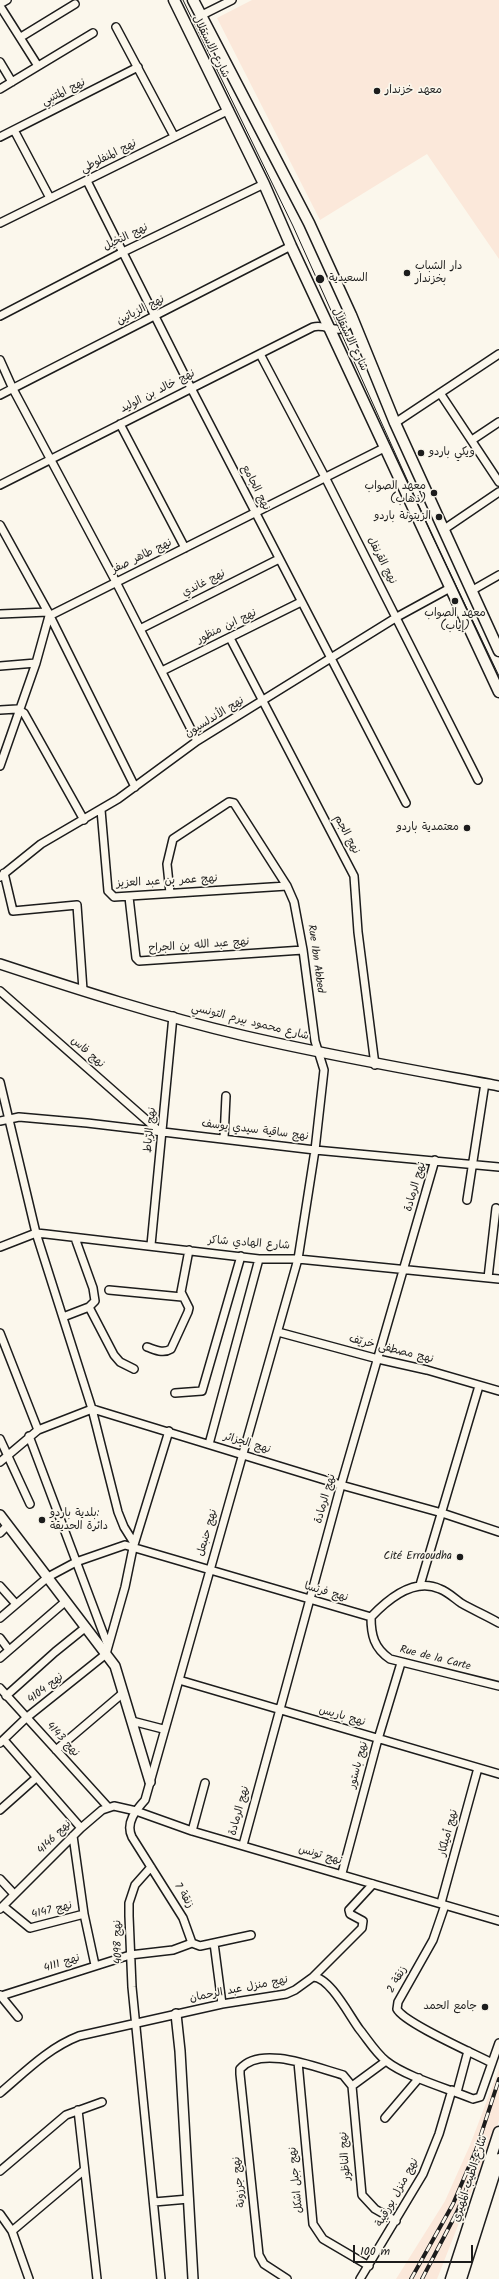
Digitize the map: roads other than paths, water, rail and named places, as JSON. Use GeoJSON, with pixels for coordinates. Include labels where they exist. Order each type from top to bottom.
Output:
{"type":"FeatureCollection","features":[{"type":"Feature","properties":{"kind":"main road","name":"شارع الاستقلال"},"geometry":{"type":"LineString","coordinates":[[174,0],[264,184],[291,246],[499,692]]}},
{"type":"Feature","properties":{"kind":"main road","name":"شارع الاستقلال"},"geometry":{"type":"LineString","coordinates":[[192,0],[309,223],[351,315],[395,423],[499,651]]}},
{"type":"Feature","properties":{"kind":"main road","name":"شارع الطيب المهيري"},"geometry":{"type":"LineString","coordinates":[[451,2279],[499,2132]]}},
{"type":"Feature","properties":{"kind":"main road","name":"شارع الطيب المهيري"},"geometry":{"type":"LineString","coordinates":[[461,2279],[497,2172],[499,2159]]}},
{"type":"Feature","properties":{"kind":"street"},"geometry":{"type":"LineString","coordinates":[[7,0],[0,5],[38,66]]}},
{"type":"Feature","properties":{"kind":"street"},"geometry":{"type":"LineString","coordinates":[[200,16],[232,0]]}},
{"type":"Feature","properties":{"kind":"street"},"geometry":{"type":"LineString","coordinates":[[21,37],[75,4]]}},
{"type":"Feature","properties":{"kind":"street"},"geometry":{"type":"LineString","coordinates":[[116,27],[174,136]]}},
{"type":"Feature","properties":{"kind":"street"},"geometry":{"type":"LineString","coordinates":[[0,89],[93,33]]}},
{"type":"Feature","properties":{"kind":"street"},"geometry":{"type":"LineString","coordinates":[[0,62],[12,82]]}},
{"type":"Feature","properties":{"kind":"street","name":"نهج المتنبي"},"geometry":{"type":"LineString","coordinates":[[0,137],[138,67]]}},
{"type":"Feature","properties":{"kind":"street","name":"نهج المنفلوطي"},"geometry":{"type":"LineString","coordinates":[[0,223],[228,110]]}},
{"type":"Feature","properties":{"kind":"street"},"geometry":{"type":"LineString","coordinates":[[14,130],[50,198]]}},
{"type":"Feature","properties":{"kind":"street","name":"نهج الجامع"},"geometry":{"type":"LineString","coordinates":[[87,181],[154,316],[330,659],[406,803]]}},
{"type":"Feature","properties":{"kind":"street","name":"نهج النخيل"},"geometry":{"type":"LineString","coordinates":[[0,316],[123,252],[264,184]]}},
{"type":"Feature","properties":{"kind":"street","name":"نهج الزياتين"},"geometry":{"type":"LineString","coordinates":[[0,395],[291,246]]}},
{"type":"Feature","properties":{"kind":"street","name":"نهج خالد بن الوليد"},"geometry":{"type":"LineString","coordinates":[[0,486],[313,327],[321,325],[336,330],[343,328],[350,323],[351,315]]}},
{"type":"Feature","properties":{"kind":"street","name":"نهج القرنفل"},"geometry":{"type":"LineString","coordinates":[[260,354],[397,617],[478,780]]}},
{"type":"Feature","properties":{"kind":"street"},"geometry":{"type":"LineString","coordinates":[[395,423],[499,354]]}},
{"type":"Feature","properties":{"kind":"street"},"geometry":{"type":"LineString","coordinates":[[0,360],[13,389],[116,582],[197,741]]}},
{"type":"Feature","properties":{"kind":"street"},"geometry":{"type":"LineString","coordinates":[[440,393],[499,482]]}},
{"type":"Feature","properties":{"kind":"street"},"geometry":{"type":"LineString","coordinates":[[472,440],[499,422]]}},
{"type":"Feature","properties":{"kind":"street"},"geometry":{"type":"LineString","coordinates":[[120,424],[185,548]]}},
{"type":"Feature","properties":{"kind":"street","name":"نهج طاهر صفر"},"geometry":{"type":"LineString","coordinates":[[48,614],[326,479],[386,447]]}},
{"type":"Feature","properties":{"kind":"street"},"geometry":{"type":"LineString","coordinates":[[443,530],[499,492]]}},
{"type":"Feature","properties":{"kind":"street"},"geometry":{"type":"LineString","coordinates":[[0,525],[48,614],[135,787]]}},
{"type":"Feature","properties":{"kind":"street","name":"نهج غاندي"},"geometry":{"type":"LineString","coordinates":[[140,629],[279,559]]}},
{"type":"Feature","properties":{"kind":"street"},"geometry":{"type":"LineString","coordinates":[[471,591],[499,575]]}},
{"type":"Feature","properties":{"kind":"street","name":"نهج الأندلسيون"},"geometry":{"type":"LineString","coordinates":[[2,875],[42,844],[101,810],[197,741],[397,617],[450,588]]}},
{"type":"Feature","properties":{"kind":"street","name":"نهج ابن منظور"},"geometry":{"type":"LineString","coordinates":[[162,671],[301,602]]}},
{"type":"Feature","properties":{"kind":"street"},"geometry":{"type":"LineString","coordinates":[[0,614],[48,614]]}},
{"type":"Feature","properties":{"kind":"street"},"geometry":{"type":"LineString","coordinates":[[0,766],[36,664],[48,614]]}},
{"type":"Feature","properties":{"kind":"street","name":"نهج الجم"},"geometry":{"type":"LineString","coordinates":[[230,638],[354,876],[358,932],[375,1065]]}},
{"type":"Feature","properties":{"kind":"street"},"geometry":{"type":"LineString","coordinates":[[0,666],[36,664]]}},
{"type":"Feature","properties":{"kind":"street"},"geometry":{"type":"LineString","coordinates":[[0,710],[21,710]]}},
{"type":"Feature","properties":{"kind":"street"},"geometry":{"type":"LineString","coordinates":[[21,710],[84,820]]}},
{"type":"Feature","properties":{"kind":"street","name":"Rue Ibn Abbed"},"geometry":{"type":"LineString","coordinates":[[170,894],[167,864],[173,839],[232,802],[235,804],[287,886],[294,902],[303,950],[315,1041],[324,1070],[315,1150],[298,1259]]}},
{"type":"Feature","properties":{"kind":"street","name":"نهج عمر بن عبد العزيز"},"geometry":{"type":"LineString","coordinates":[[101,810],[108,891],[114,897],[287,886]]}},
{"type":"Feature","properties":{"kind":"street"},"geometry":{"type":"LineString","coordinates":[[2,875],[14,911],[78,905],[83,990]]}},
{"type":"Feature","properties":{"kind":"street","name":"نهج عبد الله بن الجراح"},"geometry":{"type":"LineString","coordinates":[[129,897],[136,958],[139,961],[303,950]]}},
{"type":"Feature","properties":{"kind":"street","name":"شارع محمود بيرم التونسي"},"geometry":{"type":"LineString","coordinates":[[0,964],[83,990],[240,1035],[375,1065],[499,1086]]}},
{"type":"Feature","properties":{"kind":"street","name":"نهج فاس"},"geometry":{"type":"LineString","coordinates":[[0,991],[160,1131]]}},
{"type":"Feature","properties":{"kind":"street","name":"نهج الرّباط"},"geometry":{"type":"LineString","coordinates":[[151,1245],[160,1131],[173,1016]]}},
{"type":"Feature","properties":{"kind":"street"},"geometry":{"type":"LineString","coordinates":[[0,1082],[36,1233],[92,1409],[118,1512],[133,1545]]}},
{"type":"Feature","properties":{"kind":"street"},"geometry":{"type":"LineString","coordinates":[[467,1200],[471,1164],[485,1083]]}},
{"type":"Feature","properties":{"kind":"street"},"geometry":{"type":"LineString","coordinates":[[224,1138],[226,1096]]}},
{"type":"Feature","properties":{"kind":"street"},"geometry":{"type":"LineString","coordinates":[[0,1121],[9,1118]]}},
{"type":"Feature","properties":{"kind":"street","name":"نهج ساقية سيدي يوسف"},"geometry":{"type":"LineString","coordinates":[[9,1118],[79,1122],[315,1150],[499,1167]]}},
{"type":"Feature","properties":{"kind":"street","name":"نهج الرمادة"},"geometry":{"type":"LineString","coordinates":[[243,1845],[341,1485],[435,1160]]}},
{"type":"Feature","properties":{"kind":"street"},"geometry":{"type":"LineString","coordinates":[[488,1278],[496,1208]]}},
{"type":"Feature","properties":{"kind":"street","name":"شارع الهادي شاكر"},"geometry":{"type":"LineString","coordinates":[[0,1247],[36,1233],[151,1245],[259,1259],[298,1259],[499,1279]]}},
{"type":"Feature","properties":{"kind":"street"},"geometry":{"type":"LineString","coordinates":[[63,1317],[90,1307],[94,1304],[95,1295],[75,1238]]}},
{"type":"Feature","properties":{"kind":"street"},"geometry":{"type":"LineString","coordinates":[[147,1347],[166,1352],[173,1346],[188,1312],[187,1304],[182,1296],[189,1250]]}},
{"type":"Feature","properties":{"kind":"street"},"geometry":{"type":"LineString","coordinates":[[175,1392],[202,1391],[241,1256]]}},
{"type":"Feature","properties":{"kind":"street"},"geometry":{"type":"LineString","coordinates":[[209,1444],[259,1259]]}},
{"type":"Feature","properties":{"kind":"street","name":"نهج حنبعل"},"geometry":{"type":"LineString","coordinates":[[136,1811],[145,1800],[163,1729],[179,1680],[209,1569],[298,1259]]}},
{"type":"Feature","properties":{"kind":"street"},"geometry":{"type":"LineString","coordinates":[[109,1290],[182,1296]]}},
{"type":"Feature","properties":{"kind":"street"},"geometry":{"type":"LineString","coordinates":[[90,1307],[114,1355],[120,1362],[134,1369]]}},
{"type":"Feature","properties":{"kind":"street","name":"نهج مصطفى خريّف"},"geometry":{"type":"LineString","coordinates":[[278,1332],[378,1359],[427,1370],[499,1391]]}},
{"type":"Feature","properties":{"kind":"street"},"geometry":{"type":"LineString","coordinates":[[0,1333],[38,1430]]}},
{"type":"Feature","properties":{"kind":"street"},"geometry":{"type":"LineString","coordinates":[[420,1585],[479,1386]]}},
{"type":"Feature","properties":{"kind":"street"},"geometry":{"type":"LineString","coordinates":[[0,1462],[29,1436],[38,1430],[92,1409]]}},
{"type":"Feature","properties":{"kind":"street","name":"نهج الجزائر"},"geometry":{"type":"LineString","coordinates":[[92,1409],[169,1431],[341,1485],[442,1513],[499,1532]]}},
{"type":"Feature","properties":{"kind":"street"},"geometry":{"type":"LineString","coordinates":[[107,1650],[125,1587],[133,1545],[169,1431]]}},
{"type":"Feature","properties":{"kind":"street"},"geometry":{"type":"LineString","coordinates":[[29,1436],[107,1650],[115,1666],[150,1782]]}},
{"type":"Feature","properties":{"kind":"street"},"geometry":{"type":"LineString","coordinates":[[0,1439],[30,1504]]}},
{"type":"Feature","properties":{"kind":"street"},"geometry":{"type":"LineString","coordinates":[[0,1514],[86,1627],[107,1650]]}},
{"type":"Feature","properties":{"kind":"street"},"geometry":{"type":"LineString","coordinates":[[0,1533],[8,1526]]}},
{"type":"Feature","properties":{"kind":"street","name":"نهج فرنسا"},"geometry":{"type":"LineString","coordinates":[[0,1618],[48,1577],[76,1562],[125,1545],[133,1545],[371,1617]]}},
{"type":"Feature","properties":{"kind":"street"},"geometry":{"type":"LineString","coordinates":[[371,1617],[393,1596],[420,1585],[439,1588],[461,1603],[499,1623]]}},
{"type":"Feature","properties":{"kind":"street"},"geometry":{"type":"LineString","coordinates":[[0,1586],[16,1604]]}},
{"type":"Feature","properties":{"kind":"street"},"geometry":{"type":"LineString","coordinates":[[0,1658],[66,1601]]}},
{"type":"Feature","properties":{"kind":"street","name":"Rue de la Carte"},"geometry":{"type":"LineString","coordinates":[[371,1617],[374,1642],[381,1653],[390,1659],[401,1663],[499,1686]]}},
{"type":"Feature","properties":{"kind":"street"},"geometry":{"type":"LineString","coordinates":[[6,1696],[55,1652],[86,1627]]}},
{"type":"Feature","properties":{"kind":"street"},"geometry":{"type":"LineString","coordinates":[[0,1638],[9,1650]]}},
{"type":"Feature","properties":{"kind":"street","name":"نهج 4104"},"geometry":{"type":"LineString","coordinates":[[2,1742],[26,1718],[107,1650]]}},
{"type":"Feature","properties":{"kind":"street","name":"نهج باستور"},"geometry":{"type":"LineString","coordinates":[[342,1873],[378,1739],[401,1663]]}},
{"type":"Feature","properties":{"kind":"street","name":"نهج باريس"},"geometry":{"type":"LineString","coordinates":[[179,1680],[499,1774]]}},
{"type":"Feature","properties":{"kind":"street","name":"نهج 4143"},"geometry":{"type":"LineString","coordinates":[[0,1688],[108,1807]]}},
{"type":"Feature","properties":{"kind":"street"},"geometry":{"type":"LineString","coordinates":[[56,1750],[123,1693]]}},
{"type":"Feature","properties":{"kind":"street"},"geometry":{"type":"LineString","coordinates":[[132,1721],[163,1729]]}},
{"type":"Feature","properties":{"kind":"street"},"geometry":{"type":"LineString","coordinates":[[2,1742],[81,1828]]}},
{"type":"Feature","properties":{"kind":"street","name":"نهج أميلكار"},"geometry":{"type":"LineString","coordinates":[[443,1904],[478,1768]]}},
{"type":"Feature","properties":{"kind":"street"},"geometry":{"type":"LineString","coordinates":[[0,1810],[36,1778]]}},
{"type":"Feature","properties":{"kind":"street"},"geometry":{"type":"LineString","coordinates":[[192,1830],[205,1782]]}},
{"type":"Feature","properties":{"kind":"street"},"geometry":{"type":"LineString","coordinates":[[108,1807],[136,1811]]}},
{"type":"Feature","properties":{"kind":"street","name":"نهج 4146"},"geometry":{"type":"LineString","coordinates":[[2,1907],[81,1828],[108,1807]]}},
{"type":"Feature","properties":{"kind":"street","name":"نهج تونس"},"geometry":{"type":"LineString","coordinates":[[136,1811],[192,1830],[342,1873],[373,1884],[499,1921]]}},
{"type":"Feature","properties":{"kind":"street","name":"زنقة 7"},"geometry":{"type":"LineString","coordinates":[[136,1811],[130,1821],[130,1833],[183,1918],[192,1943]]}},
{"type":"Feature","properties":{"kind":"street","name":"نهج 4147"},"geometry":{"type":"LineString","coordinates":[[2,1907],[30,1928],[84,1914],[73,1836]]}},
{"type":"Feature","properties":{"kind":"street","name":"نهج 4098"},"geometry":{"type":"LineString","coordinates":[[151,1867],[135,1885],[129,1903],[130,1955],[135,2022],[161,2279]]}},
{"type":"Feature","properties":{"kind":"street"},"geometry":{"type":"LineString","coordinates":[[0,1879],[14,1894]]}},
{"type":"Feature","properties":{"kind":"street","name":"نهج منزل عبد الرحمان"},"geometry":{"type":"LineString","coordinates":[[174,2014],[222,2004],[286,1994],[295,1990],[313,1977],[362,1928],[363,1921],[350,1914],[349,1910],[373,1884]]}},
{"type":"Feature","properties":{"kind":"street","name":"زنقة 2"},"geometry":{"type":"LineString","coordinates":[[443,1904],[433,1940],[398,2002],[397,2009],[403,2016],[492,2063]]}},
{"type":"Feature","properties":{"kind":"street"},"geometry":{"type":"LineString","coordinates":[[84,1914],[95,1965]]}},
{"type":"Feature","properties":{"kind":"street"},"geometry":{"type":"LineString","coordinates":[[192,1943],[197,1946],[251,1935]]}},
{"type":"Feature","properties":{"kind":"street","name":"نهج 4111"},"geometry":{"type":"LineString","coordinates":[[18,2017],[1,1995],[130,1955],[173,1950],[192,1943]]}},
{"type":"Feature","properties":{"kind":"street"},"geometry":{"type":"LineString","coordinates":[[214,1943],[222,2004]]}},
{"type":"Feature","properties":{"kind":"street"},"geometry":{"type":"LineString","coordinates":[[313,1977],[320,1978],[329,1985],[361,2031],[386,2061],[419,2078],[473,2099],[479,2098],[499,2043]]}},
{"type":"Feature","properties":{"kind":"street"},"geometry":{"type":"LineString","coordinates":[[0,2093],[42,2058],[68,2040],[135,2022],[174,2014],[180,2051],[193,2279]]}},
{"type":"Feature","properties":{"kind":"street","name":"نهج منزل بورقيبة"},"geometry":{"type":"LineString","coordinates":[[360,2279],[423,2174],[439,2134],[468,2051]]}},
{"type":"Feature","properties":{"kind":"street","name":"نهج جرزونة"},"geometry":{"type":"LineString","coordinates":[[287,2279],[264,2264],[259,2255],[241,2100],[240,2068],[250,2060],[256,2058],[273,2058],[298,2062]]}},
{"type":"Feature","properties":{"kind":"street"},"geometry":{"type":"LineString","coordinates":[[298,2062],[343,2075],[352,2086],[386,2061]]}},
{"type":"Feature","properties":{"kind":"street","name":"نهج جبل اشكل"},"geometry":{"type":"LineString","coordinates":[[298,2062],[313,2224],[323,2239],[369,2266]]}},
{"type":"Feature","properties":{"kind":"street"},"geometry":{"type":"LineString","coordinates":[[385,2118],[419,2078]]}},
{"type":"Feature","properties":{"kind":"street","name":"نهج الناظور"},"geometry":{"type":"LineString","coordinates":[[352,2086],[362,2194],[375,2209],[396,2221]]}},
{"type":"Feature","properties":{"kind":"street"},"geometry":{"type":"LineString","coordinates":[[0,2171],[54,2123],[78,2110],[102,2102]]}},
{"type":"Feature","properties":{"kind":"street"},"geometry":{"type":"LineString","coordinates":[[78,2110],[83,2171],[97,2279]]}},
{"type":"Feature","properties":{"kind":"street"},"geometry":{"type":"LineString","coordinates":[[12,2231],[83,2171]]}},
{"type":"Feature","properties":{"kind":"street"},"geometry":{"type":"LineString","coordinates":[[154,2202],[189,2200]]}},
{"type":"Feature","properties":{"kind":"street"},"geometry":{"type":"LineString","coordinates":[[0,2214],[12,2231],[29,2278],[21,2279]]}},
{"type":"Feature","properties":{"kind":"tram line"},"geometry":{"type":"LineString","coordinates":[[183,0],[293,226],[432,535],[499,676]]}},
{"type":"Feature","properties":{"kind":"railway"},"geometry":{"type":"LineString","coordinates":[[411,2279],[453,2204],[476,2150],[499,2079]]}},
{"type":"Feature","properties":{"kind":"railway"},"geometry":{"type":"LineString","coordinates":[[422,2279],[457,2212],[478,2160]]}},
{"type":"Feature","properties":{"kind":"place","name":"معهد خزندار"},"geometry":{"type":"Point","coordinates":[377,91]}},
{"type":"Feature","properties":{"kind":"place","name":"دار الشباب بخزندار"},"geometry":{"type":"Point","coordinates":[407,273]}},
{"type":"Feature","properties":{"kind":"place","name":"السعيدية"},"geometry":{"type":"Point","coordinates":[320,279]}},
{"type":"Feature","properties":{"kind":"place","name":"ويكي باردو"},"geometry":{"type":"Point","coordinates":[421,453]}},
{"type":"Feature","properties":{"kind":"place","name":"معهد الصواب (ذهاب)"},"geometry":{"type":"Point","coordinates":[434,493]}},
{"type":"Feature","properties":{"kind":"place","name":"الزيتونة باردو"},"geometry":{"type":"Point","coordinates":[439,517]}},
{"type":"Feature","properties":{"kind":"place","name":"معهد الصواب (إياب)"},"geometry":{"type":"Point","coordinates":[455,601]}},
{"type":"Feature","properties":{"kind":"place","name":"معتمدية باردو"},"geometry":{"type":"Point","coordinates":[467,828]}},
{"type":"Feature","properties":{"kind":"place","name":"بلدية باردو: دائرة الحديقة"},"geometry":{"type":"Point","coordinates":[42,1520]}},
{"type":"Feature","properties":{"kind":"place","name":"Cité Erraoudha"},"geometry":{"type":"Point","coordinates":[460,1557]}},
{"type":"Feature","properties":{"kind":"place","name":"جامع الحمد"},"geometry":{"type":"Point","coordinates":[485,2007]}}]}
